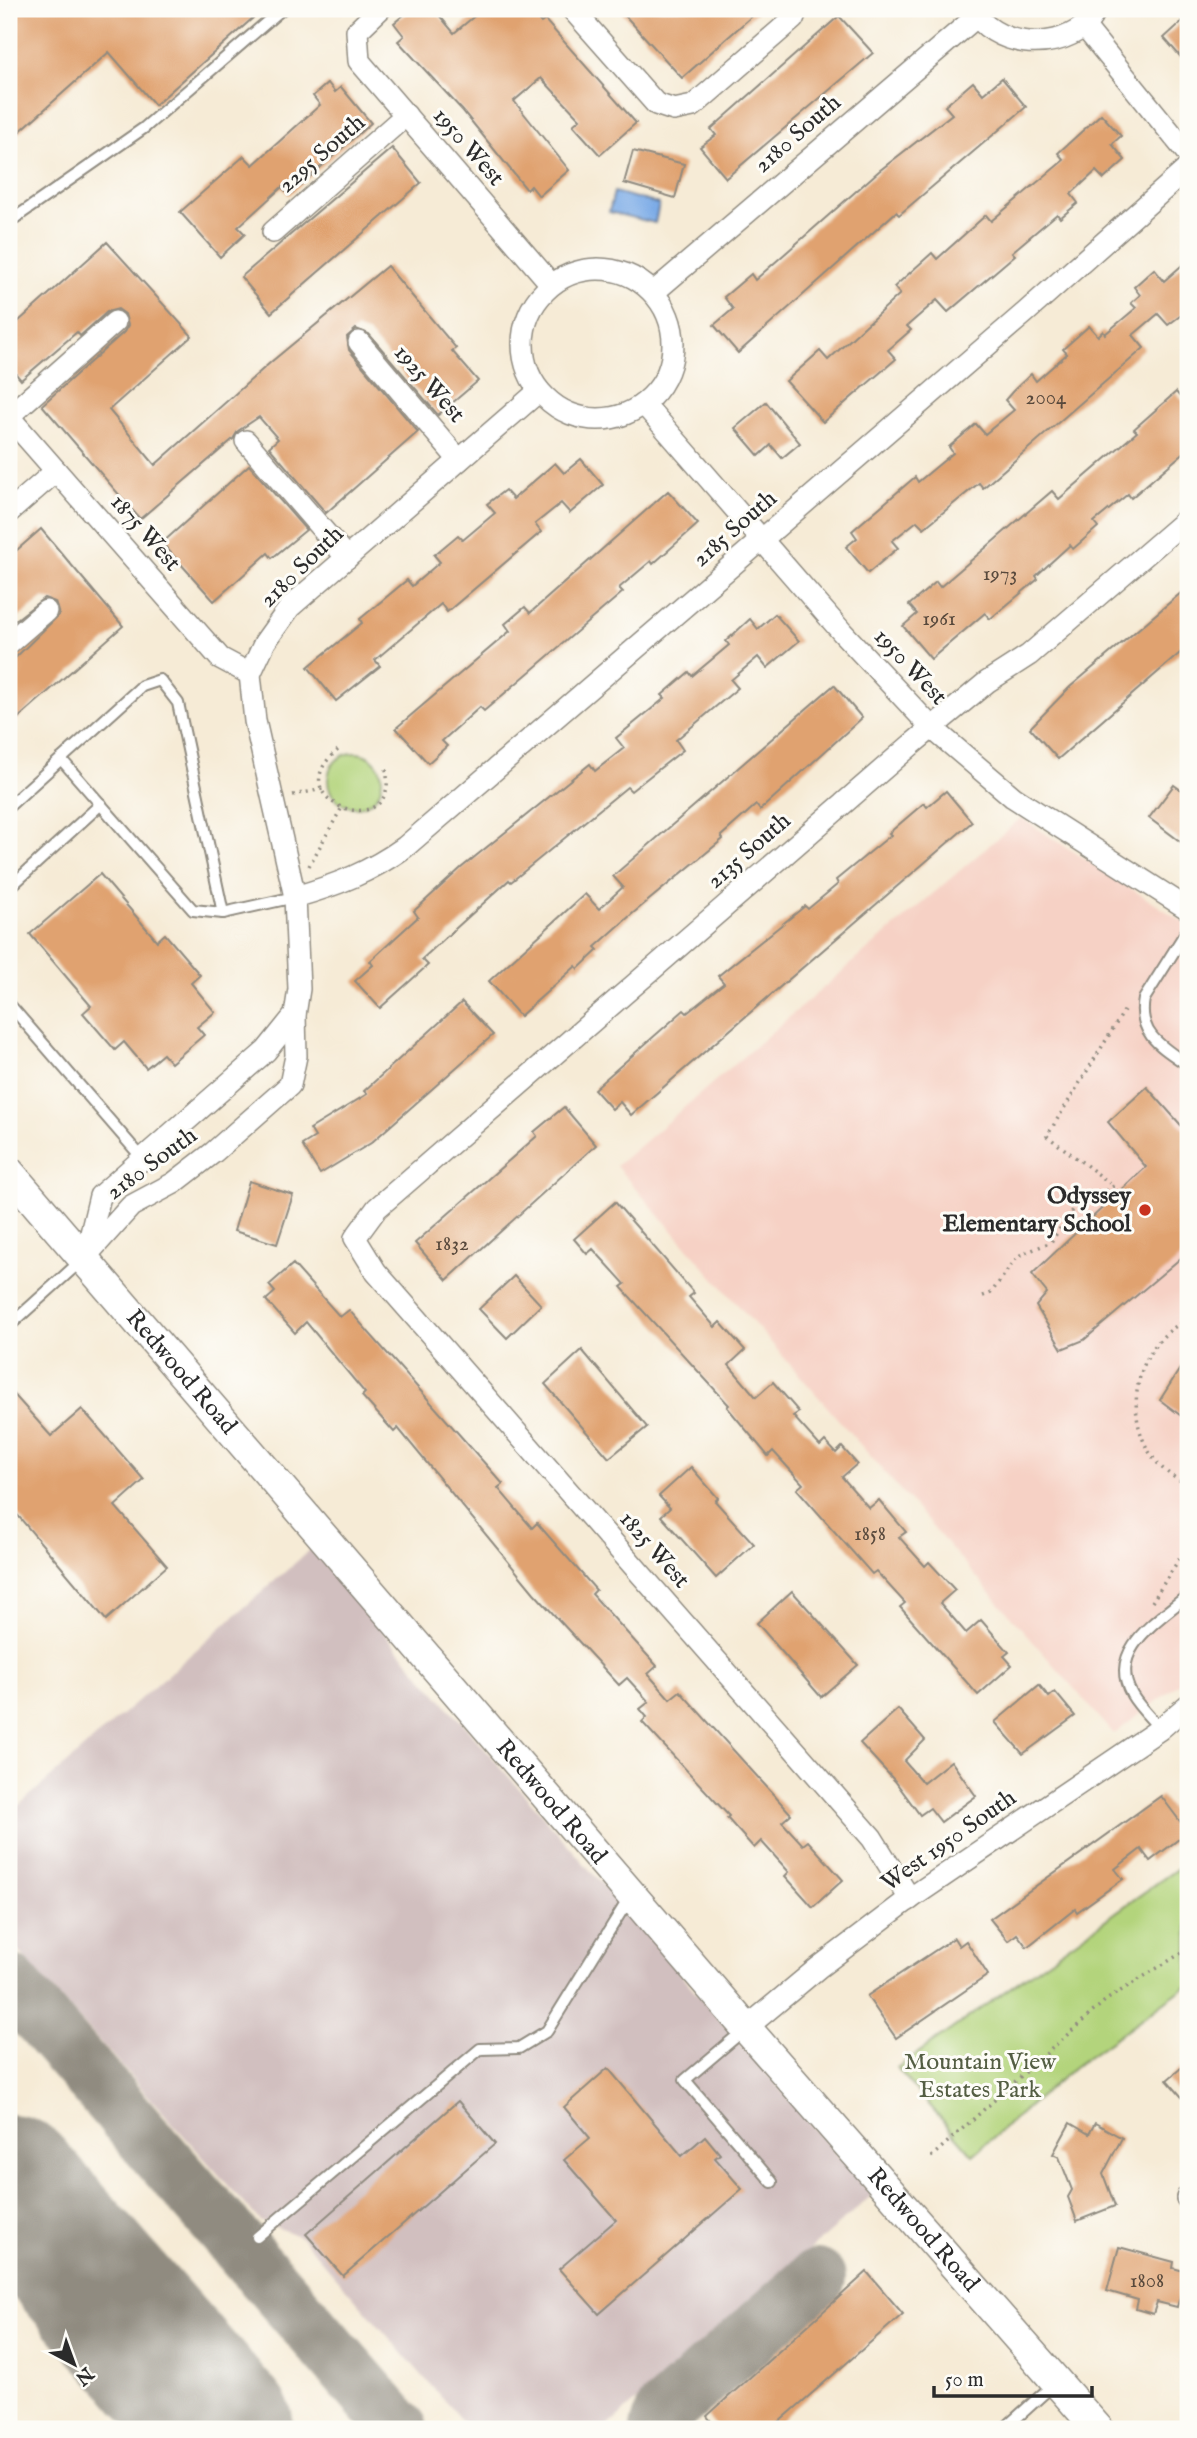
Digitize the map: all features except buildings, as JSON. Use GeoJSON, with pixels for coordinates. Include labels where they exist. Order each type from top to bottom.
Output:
{"type":"FeatureCollection","features":[{"type":"Feature","properties":{"kind":"main road","name":"Redwood Road"},"geometry":{"type":"LineString","coordinates":[[9,1172],[85,1257],[746,2028],[1098,2429]]}},
{"type":"Feature","properties":{"kind":"street","name":"1950 West"},"geometry":{"type":"LineString","coordinates":[[380,9],[357,31],[359,61],[551,284]]}},
{"type":"Feature","properties":{"kind":"street"},"geometry":{"type":"LineString","coordinates":[[572,9],[656,104],[674,110],[693,106],[793,19],[797,9]]}},
{"type":"Feature","properties":{"kind":"street"},"geometry":{"type":"LineString","coordinates":[[974,13],[1000,35],[1030,43],[1060,39],[1084,26],[1097,9]]}},
{"type":"Feature","properties":{"kind":"street","name":"2180 South"},"geometry":{"type":"LineString","coordinates":[[654,292],[974,13]]}},
{"type":"Feature","properties":{"kind":"street"},"geometry":{"type":"LineString","coordinates":[[1084,26],[1188,154]]}},
{"type":"Feature","properties":{"kind":"street","name":"2295 South"},"geometry":{"type":"LineString","coordinates":[[273,232],[406,115]]}},
{"type":"Feature","properties":{"kind":"street","name":"2185 South"},"geometry":{"type":"LineString","coordinates":[[295,897],[344,883],[378,866],[405,846],[762,540],[1188,168]]}},
{"type":"Feature","properties":{"kind":"street"},"geometry":{"type":"LineString","coordinates":[[604,268],[632,275],[654,292],[668,313],[674,338],[672,363],[662,386],[644,404],[618,417],[589,419],[561,410],[538,391],[525,365],[523,335],[532,307],[551,284],[576,271],[604,268]]}},
{"type":"Feature","properties":{"kind":"street"},"geometry":{"type":"LineString","coordinates":[[9,417],[115,322]]}},
{"type":"Feature","properties":{"kind":"street","name":"1925 West"},"geometry":{"type":"LineString","coordinates":[[359,342],[459,460]]}},
{"type":"Feature","properties":{"kind":"street","name":"2180 South"},"geometry":{"type":"LineString","coordinates":[[85,1257],[131,1206],[174,1183],[290,1085],[296,1056],[295,1015],[299,989],[295,897],[256,721],[250,674],[265,642],[290,607],[538,391]]}},
{"type":"Feature","properties":{"kind":"street","name":"1950 West"},"geometry":{"type":"LineString","coordinates":[[644,404],[842,632],[932,728],[1013,797],[1188,909]]}},
{"type":"Feature","properties":{"kind":"street","name":"1875 West"},"geometry":{"type":"LineString","coordinates":[[9,417],[220,658],[250,674]]}},
{"type":"Feature","properties":{"kind":"street"},"geometry":{"type":"LineString","coordinates":[[246,442],[347,558]]}},
{"type":"Feature","properties":{"kind":"street"},"geometry":{"type":"LineString","coordinates":[[9,512],[56,471]]}},
{"type":"Feature","properties":{"kind":"street","name":"2135 South"},"geometry":{"type":"LineString","coordinates":[[355,1238],[377,1208],[932,728],[987,682],[1029,655],[1188,517]]}},
{"type":"Feature","properties":{"kind":"street"},"geometry":{"type":"LineString","coordinates":[[9,643],[46,611]]}},
{"type":"Feature","properties":{"kind":"street","name":"2180 South"},"geometry":{"type":"LineString","coordinates":[[85,1257],[100,1196],[266,1051],[295,1015]]}},
{"type":"Feature","properties":{"kind":"street","name":"1825 West"},"geometry":{"type":"LineString","coordinates":[[355,1238],[376,1272],[872,1838],[910,1899]]}},
{"type":"Feature","properties":{"kind":"street","name":"West 1950 South"},"geometry":{"type":"LineString","coordinates":[[746,2028],[818,1968],[910,1899],[1160,1729],[1188,1705]]}},
{"type":"Feature","properties":{"kind":"lane"},"geometry":{"type":"LineString","coordinates":[[9,222],[144,128],[282,9]]}},
{"type":"Feature","properties":{"kind":"lane"},"geometry":{"type":"LineString","coordinates":[[9,806],[142,686],[160,680],[178,703],[223,913]]}},
{"type":"Feature","properties":{"kind":"lane"},"geometry":{"type":"LineString","coordinates":[[61,759],[193,909],[223,913],[295,897]]}},
{"type":"Feature","properties":{"kind":"lane"},"geometry":{"type":"LineString","coordinates":[[9,888],[101,804]]}},
{"type":"Feature","properties":{"kind":"lane"},"geometry":{"type":"LineString","coordinates":[[1188,929],[1144,999],[1141,1012],[1149,1035],[1188,1065]]}},
{"type":"Feature","properties":{"kind":"lane"},"geometry":{"type":"LineString","coordinates":[[9,1004],[143,1159]]}},
{"type":"Feature","properties":{"kind":"lane"},"geometry":{"type":"LineString","coordinates":[[9,1326],[85,1257]]}},
{"type":"Feature","properties":{"kind":"lane"},"geometry":{"type":"LineString","coordinates":[[1160,1729],[1131,1694],[1125,1659],[1131,1645],[1188,1595]]}},
{"type":"Feature","properties":{"kind":"lane"},"geometry":{"type":"LineString","coordinates":[[257,2237],[480,2049],[519,2048],[547,2031],[631,1895]]}},
{"type":"Feature","properties":{"kind":"lane"},"geometry":{"type":"LineString","coordinates":[[746,2028],[684,2080],[772,2182]]}},
{"type":"Feature","properties":{"kind":"lane"},"geometry":{"type":"LineString","coordinates":[[1004,2429],[1056,2382]]}},
{"type":"Feature","properties":{"kind":"path"},"geometry":{"type":"LineString","coordinates":[[338,750],[324,765],[323,789],[332,803],[341,809],[363,811],[382,798],[388,776],[385,765]]}},
{"type":"Feature","properties":{"kind":"path"},"geometry":{"type":"LineString","coordinates":[[293,795],[323,789]]}},
{"type":"Feature","properties":{"kind":"path"},"geometry":{"type":"LineString","coordinates":[[307,871],[341,809]]}},
{"type":"Feature","properties":{"kind":"path"},"geometry":{"type":"LineString","coordinates":[[983,1296],[991,1293],[1018,1256],[1051,1242],[1074,1207],[1114,1186],[1046,1136],[1124,1011]]}},
{"type":"Feature","properties":{"kind":"path"},"geometry":{"type":"LineString","coordinates":[[1188,1320],[1177,1325],[1154,1346],[1139,1374],[1135,1404],[1141,1435],[1157,1461],[1188,1484]]}},
{"type":"Feature","properties":{"kind":"path"},"geometry":{"type":"LineString","coordinates":[[1150,1605],[1188,1545]]}},
{"type":"Feature","properties":{"kind":"path"},"geometry":{"type":"LineString","coordinates":[[931,2157],[1106,2000],[1188,1950]]}},
{"type":"Feature","properties":{"kind":"shaded area"},"geometry":{"type":"Polygon","coordinates":[[[1021,818],[1188,925],[1188,1677],[1114,1734],[616,1166],[1021,818]]]}},
{"type":"Feature","properties":{"kind":"shaded area"},"geometry":{"type":"Polygon","coordinates":[[[311,1549],[872,2195],[605,2429],[469,2429],[301,2237],[260,2221],[9,1940],[9,1814],[311,1549]]]}},
{"type":"Feature","properties":{"kind":"green space"},"geometry":{"type":"Polygon","coordinates":[[[355,753],[374,761],[382,780],[374,799],[355,807],[336,799],[328,780],[336,761],[355,753]]]}},
{"type":"Feature","properties":{"kind":"green space","name":"Mountain View Estates Park"},"geometry":{"type":"Polygon","coordinates":[[[1188,1861],[1188,1985],[1074,2067],[973,2155],[897,2068],[1188,1861]]]}},
{"type":"Feature","properties":{"kind":"water"},"geometry":{"type":"Polygon","coordinates":[[[614,192],[659,204],[655,223],[609,212],[614,192]]]}},
{"type":"Feature","properties":{"kind":"taxiway"},"geometry":{"type":"LineString","coordinates":[[9,1983],[399,2429]]}},
{"type":"Feature","properties":{"kind":"taxiway"},"geometry":{"type":"LineString","coordinates":[[659,2429],[664,2413],[817,2278]]}},
{"type":"Feature","properties":{"kind":"runway"},"geometry":{"type":"LineString","coordinates":[[9,2185],[223,2429]]}},
{"type":"Feature","properties":{"kind":"place","name":"Odyssey Elementary School"},"geometry":{"type":"Point","coordinates":[1145,1210]}}]}
